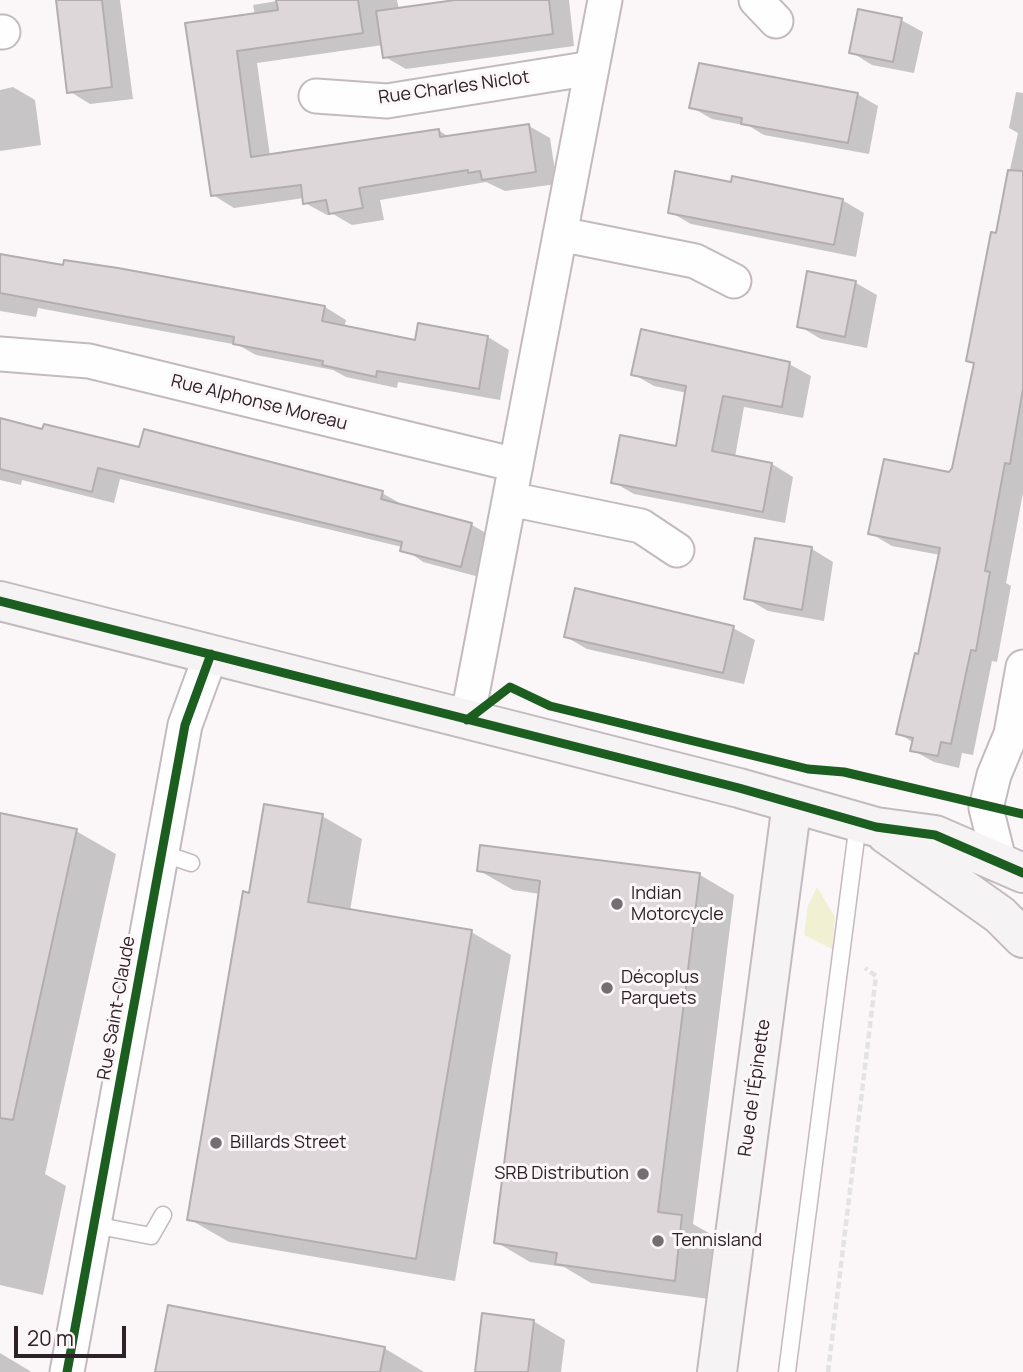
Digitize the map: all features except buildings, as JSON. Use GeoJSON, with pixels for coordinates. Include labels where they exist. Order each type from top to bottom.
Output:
{"type":"FeatureCollection","features":[{"type":"Feature","properties":{"kind":"street"},"geometry":{"type":"LineString","coordinates":[[467,720],[605,0]]}},
{"type":"Feature","properties":{"kind":"street","name":"Rue Charles Niclot"},"geometry":{"type":"LineString","coordinates":[[316,96],[387,101],[592,68]]}},
{"type":"Feature","properties":{"kind":"street"},"geometry":{"type":"LineString","coordinates":[[560,234],[695,261],[734,281]]}},
{"type":"Feature","properties":{"kind":"street","name":"Rue Alphonse Moreau"},"geometry":{"type":"LineString","coordinates":[[0,354],[89,361],[516,465]]}},
{"type":"Feature","properties":{"kind":"street"},"geometry":{"type":"LineString","coordinates":[[510,499],[641,526],[677,551]]}},
{"type":"Feature","properties":{"kind":"street"},"geometry":{"type":"LineString","coordinates":[[0,601],[792,803],[867,825],[934,835],[1011,867]]}},
{"type":"Feature","properties":{"kind":"street","name":"Rue Saint-Claude"},"geometry":{"type":"LineString","coordinates":[[67,1372],[94,1226],[176,858],[185,725],[211,654]]}},
{"type":"Feature","properties":{"kind":"street"},"geometry":{"type":"LineString","coordinates":[[1011,867],[986,808],[994,775],[1011,734],[1023,667]]}},
{"type":"Feature","properties":{"kind":"street","name":"Rue de l'Épinette"},"geometry":{"type":"LineString","coordinates":[[717,1372],[792,803]]}},
{"type":"Feature","properties":{"kind":"street"},"geometry":{"type":"LineString","coordinates":[[867,825],[926,859],[1000,915],[1023,938]]}},
{"type":"Feature","properties":{"kind":"lane"},"geometry":{"type":"LineString","coordinates":[[787,1372],[841,958],[867,825]]}},
{"type":"Feature","properties":{"kind":"lane"},"geometry":{"type":"LineString","coordinates":[[94,1226],[151,1236],[163,1215]]}},
{"type":"Feature","properties":{"kind":"path"},"geometry":{"type":"LineString","coordinates":[[828,1372],[876,976],[871,970],[841,958]]}},
{"type":"Feature","properties":{"kind":"green space"},"geometry":{"type":"Polygon","coordinates":[[[817,887],[835,917],[832,949],[804,935],[808,905],[817,887]]]}},
{"type":"Feature","properties":{"kind":"cycle path"},"geometry":{"type":"LineString","coordinates":[[0,601],[739,788],[876,827],[935,835],[1023,873]]}},
{"type":"Feature","properties":{"kind":"cycle path"},"geometry":{"type":"LineString","coordinates":[[67,1372],[185,725],[211,654]]}},
{"type":"Feature","properties":{"kind":"cycle path"},"geometry":{"type":"LineString","coordinates":[[467,720],[510,687],[550,706],[808,769],[844,772],[1023,814]]}},
{"type":"Feature","properties":{"kind":"place","name":"Indian Motorcycle"},"geometry":{"type":"Point","coordinates":[617,904]}},
{"type":"Feature","properties":{"kind":"place","name":"Décoplus Parquets"},"geometry":{"type":"Point","coordinates":[607,988]}},
{"type":"Feature","properties":{"kind":"place","name":"Billards Street"},"geometry":{"type":"Point","coordinates":[216,1143]}},
{"type":"Feature","properties":{"kind":"place","name":"SRB Distribution"},"geometry":{"type":"Point","coordinates":[643,1174]}},
{"type":"Feature","properties":{"kind":"place","name":"Tennisland"},"geometry":{"type":"Point","coordinates":[658,1241]}}]}
